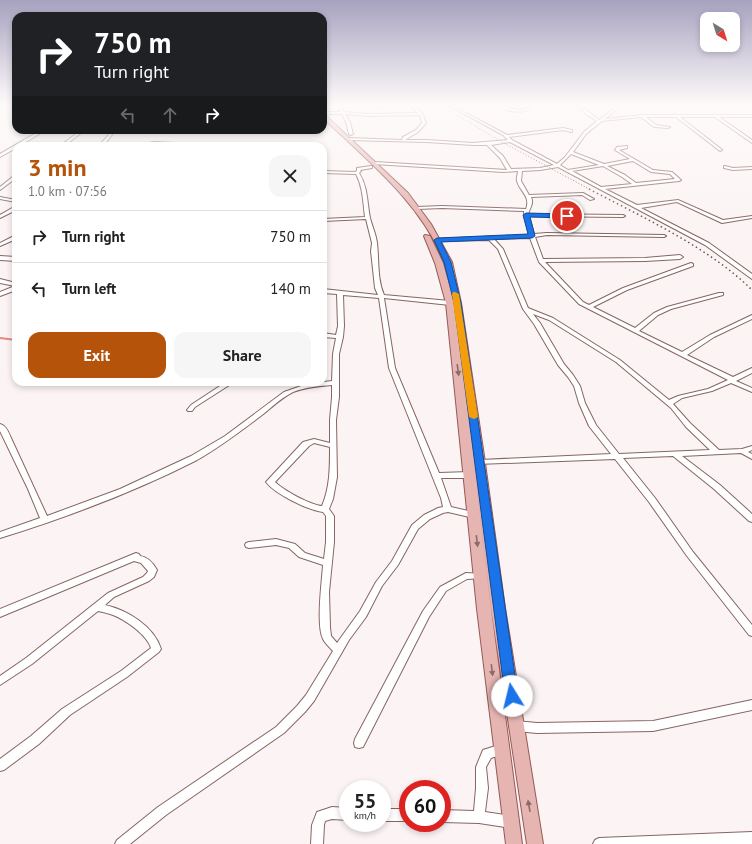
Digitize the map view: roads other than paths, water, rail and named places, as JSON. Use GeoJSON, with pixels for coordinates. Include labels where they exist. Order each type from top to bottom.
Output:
{"type":"FeatureCollection","features":[{"type":"Feature","properties":{"kind":"main road"},"geometry":{"type":"LineString","coordinates":[[350,144],[400,187],[428,224],[437,240],[443,263],[457,303],[480,462],[498,608],[535,844]]}},
{"type":"Feature","properties":{"kind":"main road"},"geometry":{"type":"LineString","coordinates":[[356,144],[421,223],[443,263],[450,303],[484,609],[514,844]]}},
{"type":"Feature","properties":{"kind":"main road"},"geometry":{"type":"LineString","coordinates":[[484,609],[498,608]]}},
{"type":"Feature","properties":{"kind":"street"},"geometry":{"type":"LineString","coordinates":[[488,144],[502,157],[510,171]]}},
{"type":"Feature","properties":{"kind":"street"},"geometry":{"type":"LineString","coordinates":[[517,144],[707,244],[752,277]]}},
{"type":"Feature","properties":{"kind":"street"},"geometry":{"type":"LineString","coordinates":[[357,173],[359,172],[358,169],[360,168],[373,165],[510,171],[540,169],[557,166],[566,158],[575,144]]}},
{"type":"Feature","properties":{"kind":"street"},"geometry":{"type":"LineString","coordinates":[[713,144],[720,150]]}},
{"type":"Feature","properties":{"kind":"street"},"geometry":{"type":"LineString","coordinates":[[601,188],[679,179],[671,173],[652,171],[617,150],[618,148],[626,147]]}},
{"type":"Feature","properties":{"kind":"street"},"geometry":{"type":"LineString","coordinates":[[0,156],[12,149]]}},
{"type":"Feature","properties":{"kind":"street"},"geometry":{"type":"LineString","coordinates":[[570,152],[586,157],[627,178],[636,185]]}},
{"type":"Feature","properties":{"kind":"street"},"geometry":{"type":"LineString","coordinates":[[567,171],[634,160]]}},
{"type":"Feature","properties":{"kind":"street"},"geometry":{"type":"LineString","coordinates":[[725,167],[734,169],[752,168]]}},
{"type":"Feature","properties":{"kind":"street"},"geometry":{"type":"LineString","coordinates":[[520,170],[519,181],[528,196],[530,204],[527,212],[532,236],[541,261],[574,297],[589,307],[636,330],[682,356],[731,379],[731,382],[752,390]]}},
{"type":"Feature","properties":{"kind":"street"},"geometry":{"type":"LineString","coordinates":[[327,172],[357,173],[361,178],[368,218],[375,246],[374,251],[378,288],[381,295],[392,368],[448,509]]}},
{"type":"Feature","properties":{"kind":"street"},"geometry":{"type":"LineString","coordinates":[[0,189],[12,180]]}},
{"type":"Feature","properties":{"kind":"street"},"geometry":{"type":"LineString","coordinates":[[528,196],[583,194],[592,199]]}},
{"type":"Feature","properties":{"kind":"street"},"geometry":{"type":"LineString","coordinates":[[0,198],[12,200]]}},
{"type":"Feature","properties":{"kind":"street"},"geometry":{"type":"LineString","coordinates":[[636,207],[678,201],[722,222],[734,222],[752,217]]}},
{"type":"Feature","properties":{"kind":"street"},"geometry":{"type":"LineString","coordinates":[[417,208],[442,207],[623,216]]}},
{"type":"Feature","properties":{"kind":"street"},"geometry":{"type":"LineString","coordinates":[[0,217],[12,210]]}},
{"type":"Feature","properties":{"kind":"street"},"geometry":{"type":"LineString","coordinates":[[327,220],[368,218]]}},
{"type":"Feature","properties":{"kind":"street"},"geometry":{"type":"LineString","coordinates":[[437,240],[547,234],[664,236]]}},
{"type":"Feature","properties":{"kind":"street"},"geometry":{"type":"LineString","coordinates":[[490,238],[500,249],[526,309],[537,323],[561,365],[577,386],[582,403],[593,426],[652,500],[690,554],[752,632]]}},
{"type":"Feature","properties":{"kind":"street"},"geometry":{"type":"LineString","coordinates":[[0,245],[12,239]]}},
{"type":"Feature","properties":{"kind":"street"},"geometry":{"type":"LineString","coordinates":[[0,258],[12,259]]}},
{"type":"Feature","properties":{"kind":"street"},"geometry":{"type":"LineString","coordinates":[[541,261],[600,259],[651,260],[680,258]]}},
{"type":"Feature","properties":{"kind":"street"},"geometry":{"type":"LineString","coordinates":[[589,307],[625,288],[691,265]]}},
{"type":"Feature","properties":{"kind":"street"},"geometry":{"type":"LineString","coordinates":[[0,281],[12,285]]}},
{"type":"Feature","properties":{"kind":"street"},"geometry":{"type":"LineString","coordinates":[[0,294],[12,288]]}},
{"type":"Feature","properties":{"kind":"street"},"geometry":{"type":"LineString","coordinates":[[327,292],[340,294],[381,295],[450,303]]}},
{"type":"Feature","properties":{"kind":"street"},"geometry":{"type":"LineString","coordinates":[[325,509],[332,492],[333,418],[336,391],[336,354],[340,337],[340,294]]}},
{"type":"Feature","properties":{"kind":"street"},"geometry":{"type":"LineString","coordinates":[[636,330],[656,314],[669,308],[721,294]]}},
{"type":"Feature","properties":{"kind":"street"},"geometry":{"type":"LineString","coordinates":[[526,309],[551,319],[605,351],[669,403],[688,425],[717,452]]}},
{"type":"Feature","properties":{"kind":"street"},"geometry":{"type":"LineString","coordinates":[[682,356],[712,336],[752,317]]}},
{"type":"Feature","properties":{"kind":"street"},"geometry":{"type":"LineString","coordinates":[[327,335],[340,337]]}},
{"type":"Feature","properties":{"kind":"street"},"geometry":{"type":"LineString","coordinates":[[669,403],[680,397],[710,390],[731,382],[752,370]]}},
{"type":"Feature","properties":{"kind":"street"},"geometry":{"type":"LineString","coordinates":[[327,384],[335,383]]}},
{"type":"Feature","properties":{"kind":"street"},"geometry":{"type":"LineString","coordinates":[[190,410],[193,406],[225,386]]}},
{"type":"Feature","properties":{"kind":"street"},"geometry":{"type":"LineString","coordinates":[[0,535],[100,499],[195,458],[222,442],[289,391],[311,386]]}},
{"type":"Feature","properties":{"kind":"street"},"geometry":{"type":"LineString","coordinates":[[0,426],[6,433],[16,458],[38,500],[45,520]]}},
{"type":"Feature","properties":{"kind":"street"},"geometry":{"type":"LineString","coordinates":[[333,446],[314,442],[306,444],[270,482],[274,486],[310,505],[325,509],[330,516],[325,592],[325,627],[327,637],[338,651]]}},
{"type":"Feature","properties":{"kind":"street"},"geometry":{"type":"LineString","coordinates":[[480,462],[676,455],[742,451],[752,448]]}},
{"type":"Feature","properties":{"kind":"street"},"geometry":{"type":"LineString","coordinates":[[742,451],[752,457]]}},
{"type":"Feature","properties":{"kind":"street"},"geometry":{"type":"LineString","coordinates":[[676,455],[717,487],[752,519]]}},
{"type":"Feature","properties":{"kind":"street"},"geometry":{"type":"LineString","coordinates":[[436,476],[470,475]]}},
{"type":"Feature","properties":{"kind":"street"},"geometry":{"type":"LineString","coordinates":[[128,842],[219,771],[280,730],[301,709],[310,698],[338,651],[363,614],[379,584],[395,563],[415,527],[440,510],[448,509],[474,515]]}},
{"type":"Feature","properties":{"kind":"street"},"geometry":{"type":"LineString","coordinates":[[248,545],[276,542],[292,546],[302,555],[328,563]]}},
{"type":"Feature","properties":{"kind":"street"},"geometry":{"type":"LineString","coordinates":[[0,613],[136,556],[137,559],[144,560],[148,563],[153,570],[151,575],[146,579],[111,595],[97,608],[29,661],[0,681]]}},
{"type":"Feature","properties":{"kind":"street"},"geometry":{"type":"LineString","coordinates":[[359,743],[426,614],[443,589],[466,576],[481,576]]}},
{"type":"Feature","properties":{"kind":"street"},"geometry":{"type":"LineString","coordinates":[[0,766],[35,740],[66,712],[124,674],[156,649],[151,638],[139,627],[118,612],[97,608]]}},
{"type":"Feature","properties":{"kind":"street"},"geometry":{"type":"LineString","coordinates":[[516,726],[537,728],[653,726],[752,706]]}},
{"type":"Feature","properties":{"kind":"street"},"geometry":{"type":"LineString","coordinates":[[478,817],[482,788],[481,767],[487,754],[503,749]]}},
{"type":"Feature","properties":{"kind":"street"},"geometry":{"type":"LineString","coordinates":[[317,844],[318,825],[321,816],[332,813],[339,813]]}},
{"type":"Feature","properties":{"kind":"street"},"geometry":{"type":"LineString","coordinates":[[451,816],[478,817],[512,822]]}},
{"type":"Feature","properties":{"kind":"street"},"geometry":{"type":"LineString","coordinates":[[599,844],[752,838]]}},
{"type":"Feature","properties":{"kind":"waterway"},"geometry":{"type":"LineString","coordinates":[[0,338],[12,340]]}},
{"type":"Feature","properties":{"kind":"railway"},"geometry":{"type":"LineString","coordinates":[[506,144],[591,190]]}},
{"type":"Feature","properties":{"kind":"railway"},"geometry":{"type":"LineString","coordinates":[[589,189],[653,222],[696,247],[716,260],[752,290]]}}]}
